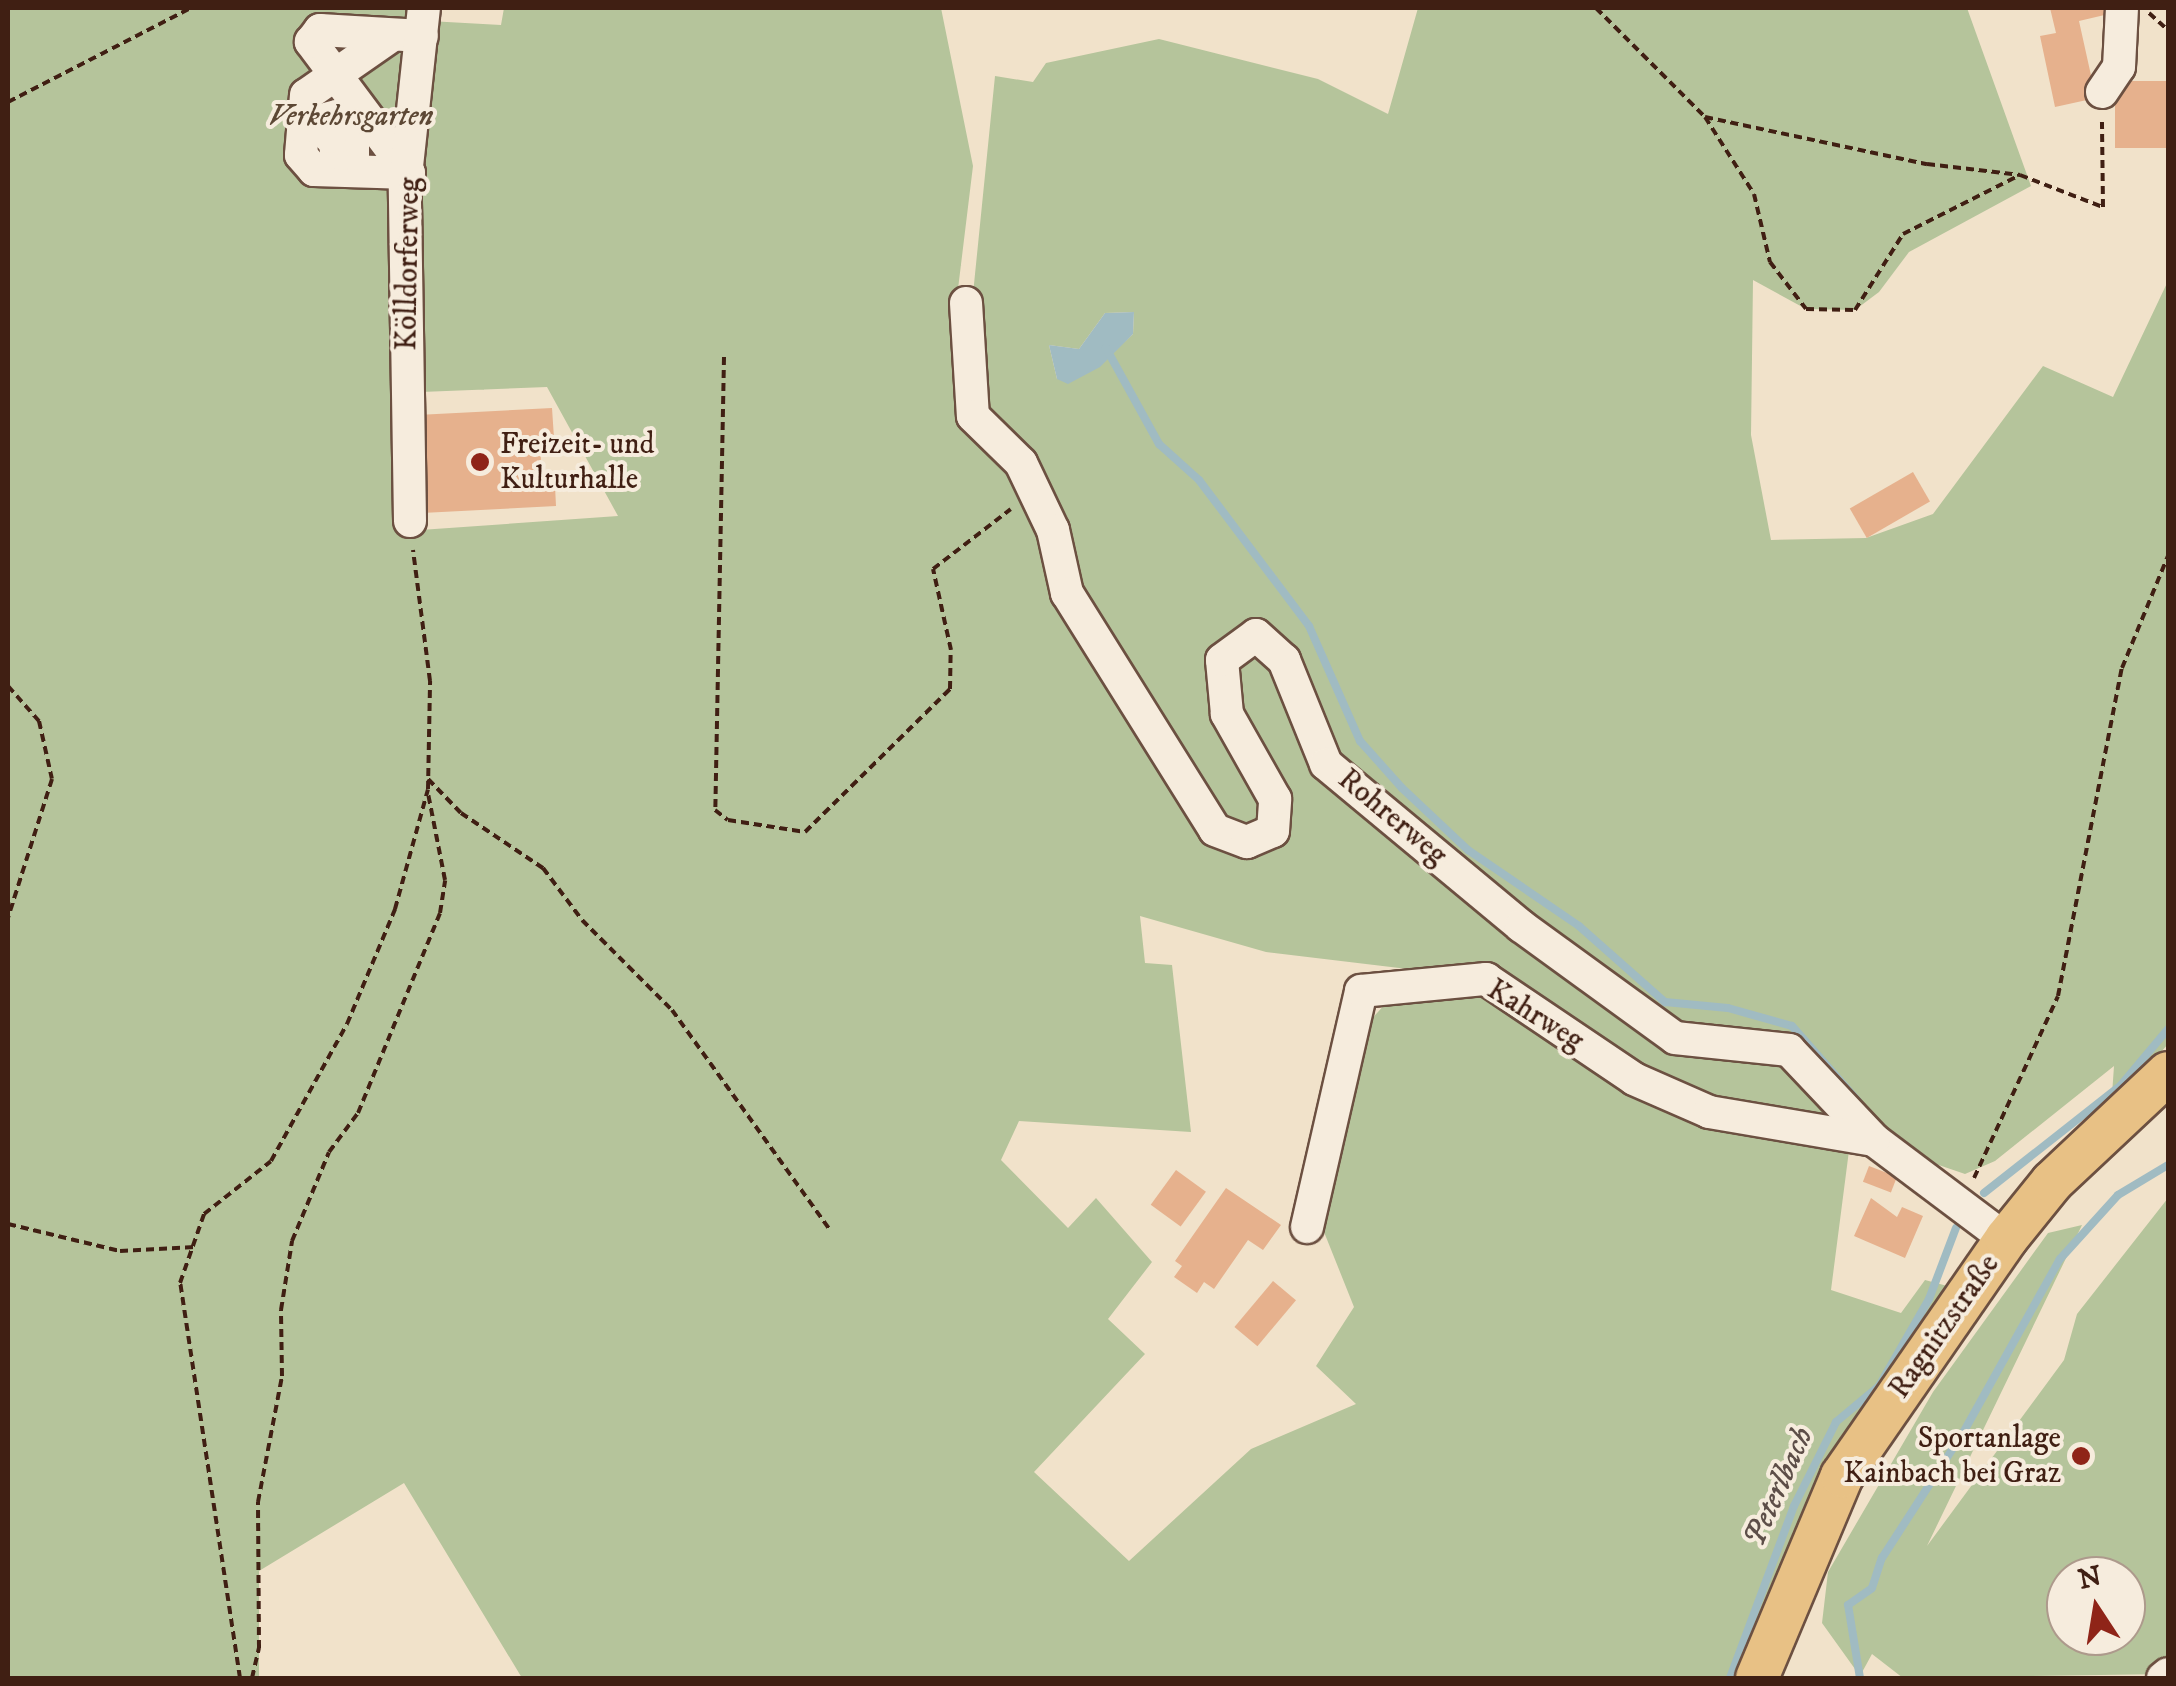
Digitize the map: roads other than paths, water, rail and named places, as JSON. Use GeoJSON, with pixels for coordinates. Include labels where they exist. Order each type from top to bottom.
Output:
{"type":"FeatureCollection","features":[{"type":"Feature","properties":{"kind":"main road","name":"Ragnitzstraße"},"geometry":{"type":"LineString","coordinates":[[1757,1678],[1842,1476],[2006,1239],[2052,1182],[2168,1073]]}},
{"type":"Feature","properties":{"kind":"lane"},"geometry":{"type":"LineString","coordinates":[[2102,92],[2118,67],[2122,8]]}},
{"type":"Feature","properties":{"kind":"lane"},"geometry":{"type":"LineString","coordinates":[[409,172],[314,170],[301,155],[321,129],[306,95],[412,27]]}},
{"type":"Feature","properties":{"kind":"lane"},"geometry":{"type":"LineString","coordinates":[[409,172],[314,49],[313,35],[412,27]]}},
{"type":"Feature","properties":{"kind":"lane","name":"Kölldorferweg"},"geometry":{"type":"LineString","coordinates":[[410,520],[412,27]]}},
{"type":"Feature","properties":{"kind":"lane","name":"Rohrerweg"},"geometry":{"type":"LineString","coordinates":[[966,303],[974,416],[1021,463],[1053,530],[1067,592],[1215,830],[1248,842],[1274,831],[1275,798],[1227,714],[1222,660],[1256,635],[1284,660],[1326,764],[1521,926],[1675,1038],[1790,1050],[1874,1140],[2006,1239]]}},
{"type":"Feature","properties":{"kind":"lane","name":"Kahrweg"},"geometry":{"type":"LineString","coordinates":[[1307,1227],[1362,992],[1486,979],[1634,1079],[1709,1112],[1874,1140]]}},
{"type":"Feature","properties":{"kind":"water"},"geometry":{"type":"Polygon","coordinates":[[[1134,312],[1133,334],[1100,367],[1068,384],[1057,379],[1049,345],[1079,349],[1105,313],[1134,312]]]}},
{"type":"Feature","properties":{"kind":"waterway"},"geometry":{"type":"LineString","coordinates":[[1106,348],[1159,444],[1199,480],[1309,626],[1360,741],[1402,788],[1468,850],[1579,926],[1665,1002],[1728,1008],[1792,1026],[1858,1101]]}},
{"type":"Feature","properties":{"kind":"waterway","name":"Peterlbach"},"geometry":{"type":"LineString","coordinates":[[1984,1193],[2121,1085],[2168,1029]]}},
{"type":"Feature","properties":{"kind":"waterway"},"geometry":{"type":"LineString","coordinates":[[1860,1678],[1848,1605],[1872,1588],[1882,1558],[1963,1433],[2060,1259],[2118,1195],[2168,1165]]}},
{"type":"Feature","properties":{"kind":"waterway","name":"Peterlbach"},"geometry":{"type":"LineString","coordinates":[[1730,1678],[1794,1506],[1836,1422],[1879,1386],[1929,1299],[1956,1228]]}},
{"type":"Feature","properties":{"kind":"place","name":"Freizeit- und Kulturhalle"},"geometry":{"type":"Point","coordinates":[480,462]}},
{"type":"Feature","properties":{"kind":"place","name":"Sportanlage Kainbach bei Graz"},"geometry":{"type":"Point","coordinates":[2081,1456]}},
{"type":"Feature","properties":{"kind":"park label","name":"Verkehrsgarten"},"geometry":{"type":"Point","coordinates":[351,117]}}]}
